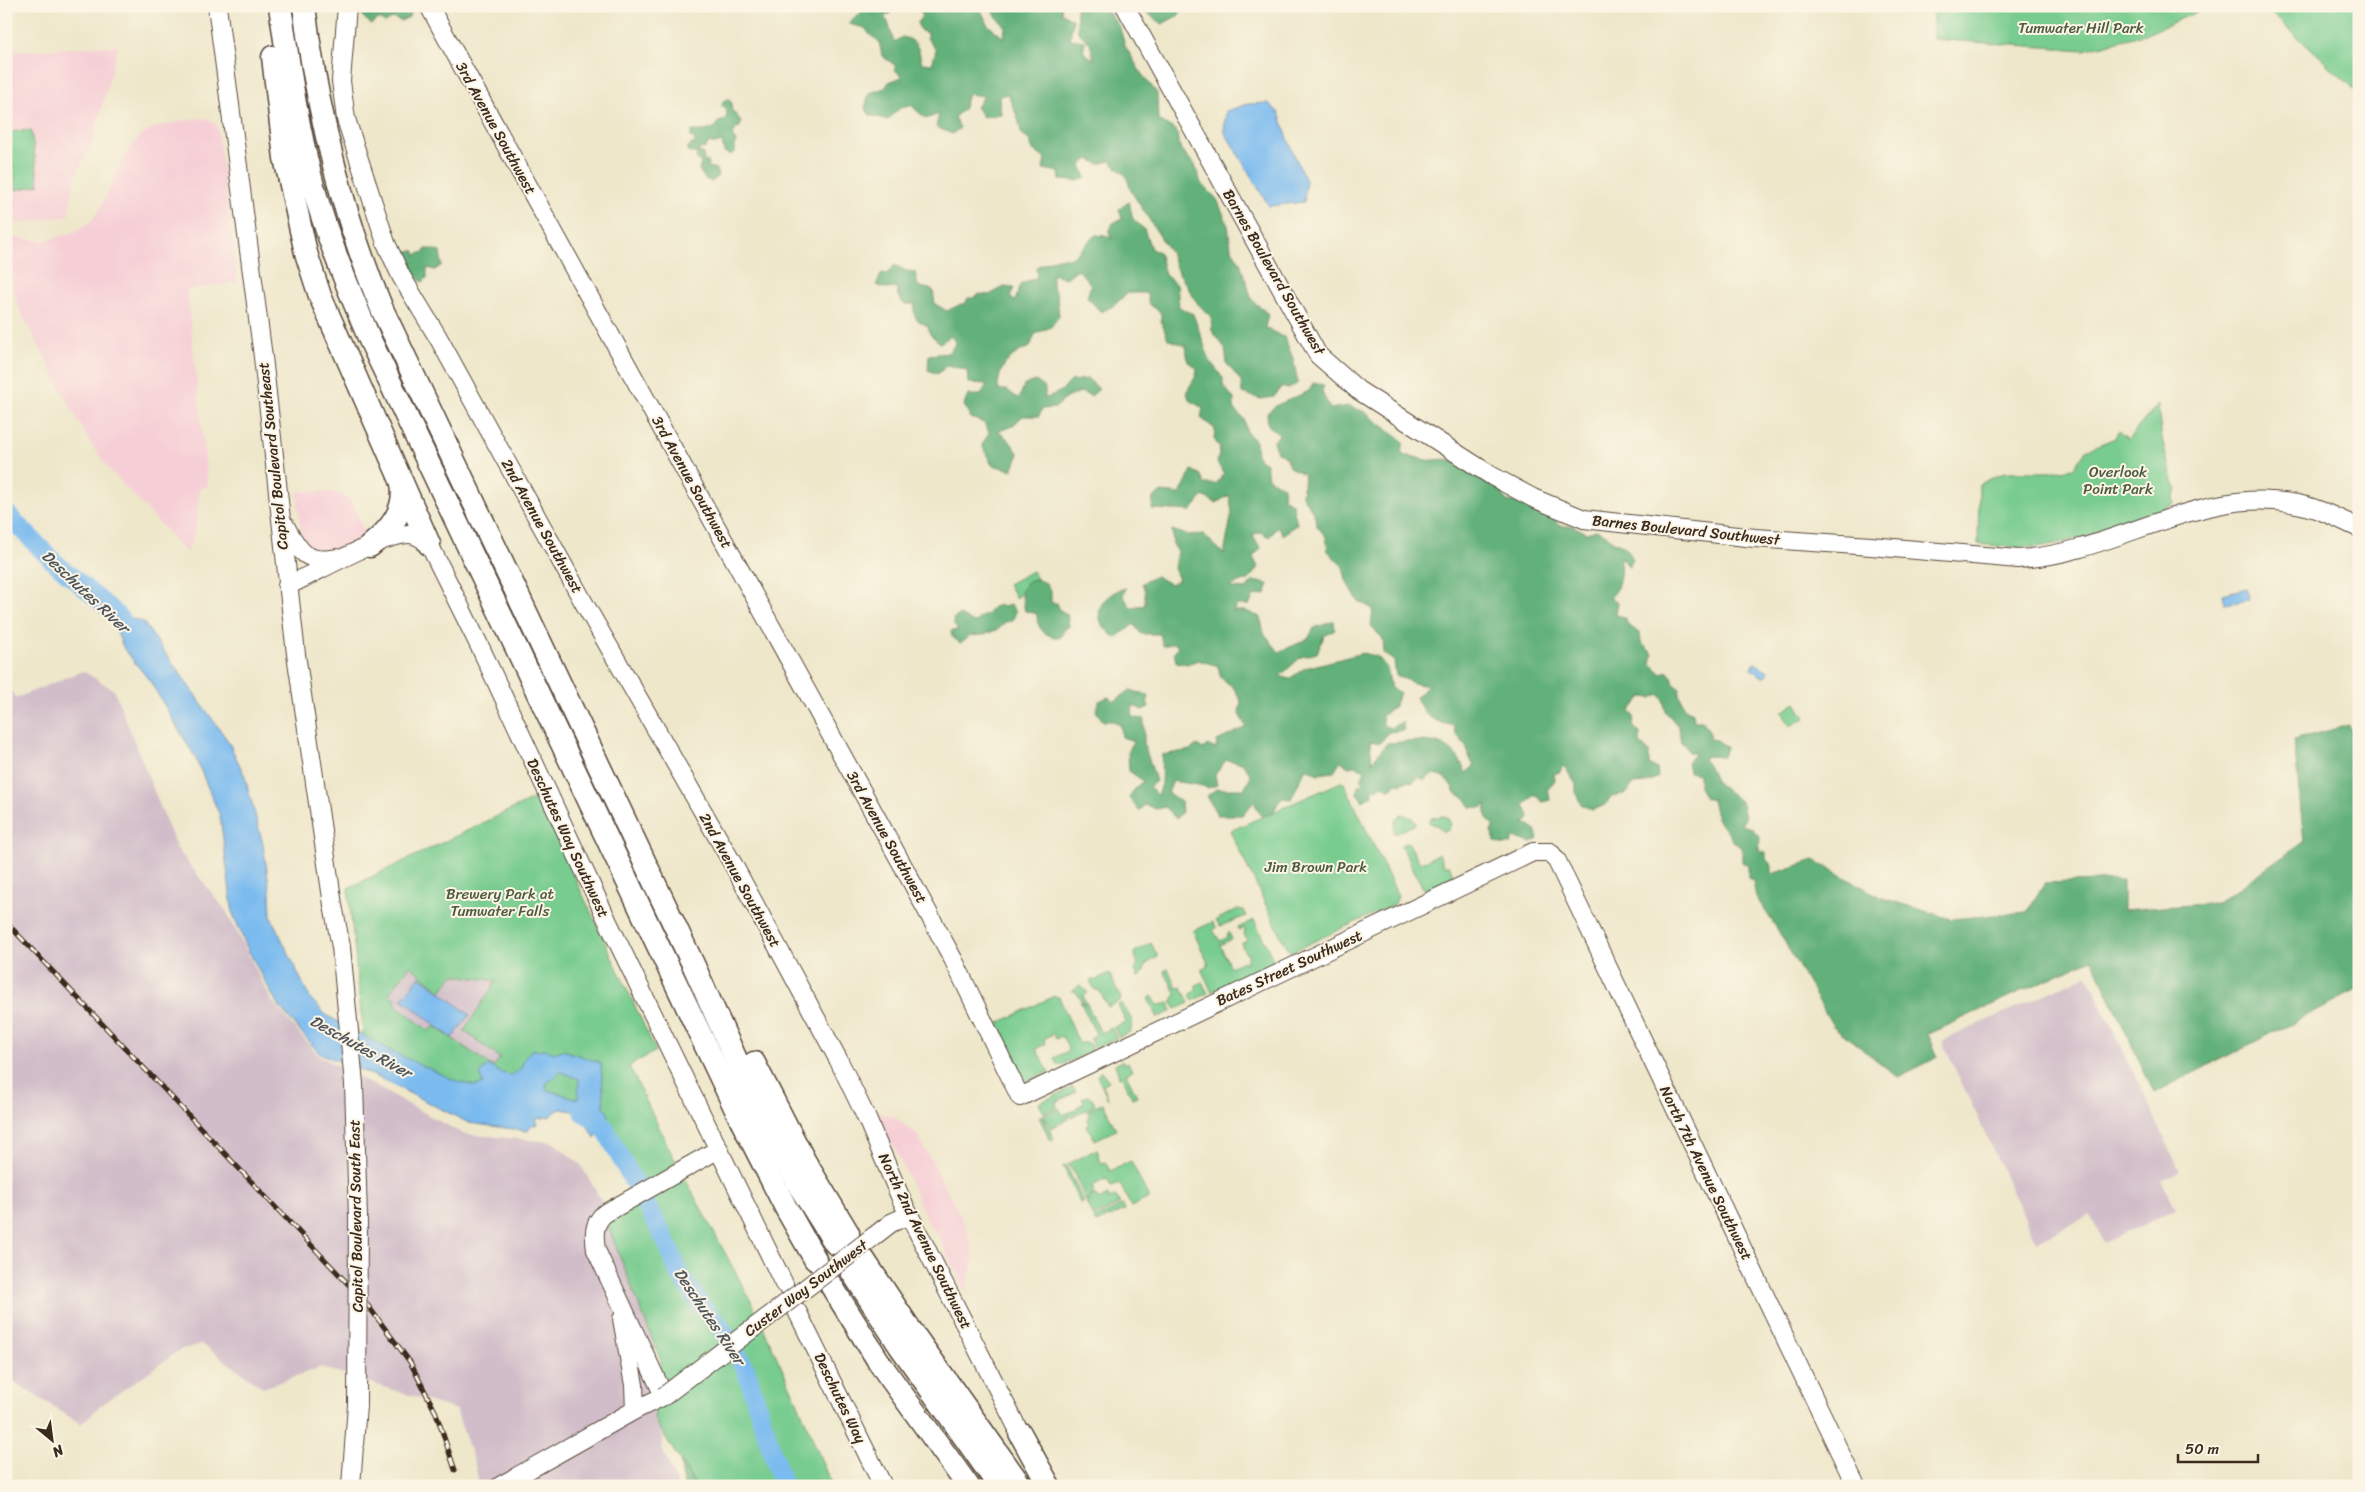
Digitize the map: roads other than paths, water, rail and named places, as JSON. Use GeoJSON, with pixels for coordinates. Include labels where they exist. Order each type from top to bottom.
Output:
{"type":"FeatureCollection","features":[{"type":"Feature","properties":{"kind":"highway"},"geometry":{"type":"LineString","coordinates":[[270,6],[270,29],[284,148],[306,253],[338,339],[401,477],[420,539]]}},
{"type":"Feature","properties":{"kind":"highway"},"geometry":{"type":"LineString","coordinates":[[280,6],[294,100],[313,186],[338,264],[367,333],[740,1118],[786,1208],[815,1259]]}},
{"type":"Feature","properties":{"kind":"highway"},"geometry":{"type":"LineString","coordinates":[[304,6],[310,54],[324,130],[342,203],[367,274],[396,343],[575,717],[598,749],[805,1162],[841,1238]]}},
{"type":"Feature","properties":{"kind":"highway"},"geometry":{"type":"LineString","coordinates":[[361,551],[392,526],[403,501],[401,477]]}},
{"type":"Feature","properties":{"kind":"highway"},"geometry":{"type":"LineString","coordinates":[[999,1486],[900,1346],[857,1265],[914,1335],[1021,1486]]}},
{"type":"Feature","properties":{"kind":"highway"},"geometry":{"type":"LineString","coordinates":[[831,1285],[881,1365],[952,1486]]}},
{"type":"Feature","properties":{"kind":"highway"},"geometry":{"type":"LineString","coordinates":[[881,1365],[968,1486]]}},
{"type":"Feature","properties":{"kind":"highway"},"geometry":{"type":"LineString","coordinates":[[1020,1433],[1049,1486]]}},
{"type":"Feature","properties":{"kind":"street","name":"Capitol Boulevard Southeast"},"geometry":{"type":"LineString","coordinates":[[217,6],[264,366],[288,586],[333,905]]}},
{"type":"Feature","properties":{"kind":"street","name":"2nd Avenue Southwest"},"geometry":{"type":"LineString","coordinates":[[347,6],[341,81],[346,118],[386,243],[401,276],[734,866],[818,1022]]}},
{"type":"Feature","properties":{"kind":"street","name":"3rd Avenue Southwest"},"geometry":{"type":"LineString","coordinates":[[429,6],[953,959],[1020,1097]]}},
{"type":"Feature","properties":{"kind":"street","name":"Barnes Boulevard Southwest"},"geometry":{"type":"LineString","coordinates":[[1125,6],[1318,355],[1358,390],[1492,476],[1533,498],[1584,520],[1755,538],[2018,559],[2046,557],[2080,550],[2195,510],[2219,503],[2243,500],[2292,503],[2312,508],[2359,528]]}},
{"type":"Feature","properties":{"kind":"street"},"geometry":{"type":"LineString","coordinates":[[280,516],[295,544],[308,557],[326,561],[361,551]]}},
{"type":"Feature","properties":{"kind":"street"},"geometry":{"type":"LineString","coordinates":[[288,586],[388,538],[420,539]]}},
{"type":"Feature","properties":{"kind":"street","name":"Deschutes Way Southwest"},"geometry":{"type":"LineString","coordinates":[[420,539],[482,651],[604,915],[719,1149]]}},
{"type":"Feature","properties":{"kind":"street","name":"Bates Street Southwest"},"geometry":{"type":"LineString","coordinates":[[1020,1097],[1533,852],[1550,852],[1557,861]]}},
{"type":"Feature","properties":{"kind":"street","name":"North 7th Avenue Southwest"},"geometry":{"type":"LineString","coordinates":[[1557,861],[1856,1486]]}},
{"type":"Feature","properties":{"kind":"street","name":"Capitol Boulevard South East"},"geometry":{"type":"LineString","coordinates":[[333,905],[341,947],[354,1084],[358,1228],[357,1405],[352,1486]]}},
{"type":"Feature","properties":{"kind":"street","name":"North 2nd Avenue Southwest"},"geometry":{"type":"LineString","coordinates":[[818,1022],[867,1119],[909,1216],[1020,1433]]}},
{"type":"Feature","properties":{"kind":"street"},"geometry":{"type":"LineString","coordinates":[[664,1396],[596,1250],[594,1237],[599,1218],[719,1149],[784,1284]]}},
{"type":"Feature","properties":{"kind":"street","name":"Custer Way Southwest"},"geometry":{"type":"LineString","coordinates":[[500,1486],[635,1410],[664,1396],[891,1223],[909,1216]]}},
{"type":"Feature","properties":{"kind":"street"},"geometry":{"type":"LineString","coordinates":[[620,1304],[634,1385],[635,1410]]}},
{"type":"Feature","properties":{"kind":"street","name":"Deschutes Way"},"geometry":{"type":"LineString","coordinates":[[797,1311],[883,1486]]}},
{"type":"Feature","properties":{"kind":"water"},"geometry":{"type":"Polygon","coordinates":[[[1268,103],[1279,113],[1292,150],[1306,181],[1304,202],[1269,206],[1224,131],[1226,111],[1248,104],[1268,103]]]}},
{"type":"Feature","properties":{"kind":"water"},"geometry":{"type":"Polygon","coordinates":[[[2247,588],[2249,600],[2225,604],[2223,594],[2247,588]]]}},
{"type":"Feature","properties":{"kind":"water"},"geometry":{"type":"Polygon","coordinates":[[[116,614],[143,622],[228,741],[244,774],[263,844],[270,891],[271,917],[310,998],[326,1015],[395,1053],[458,1082],[475,1086],[483,1084],[480,1074],[488,1065],[504,1074],[516,1073],[532,1049],[538,1051],[545,1049],[554,1053],[563,1050],[601,1063],[604,1106],[609,1115],[595,1138],[579,1112],[560,1109],[549,1117],[536,1119],[538,1124],[531,1126],[528,1131],[469,1123],[377,1077],[319,1053],[278,1005],[248,950],[233,914],[220,816],[195,757],[150,681],[124,649],[116,630],[116,614]],[[561,1072],[546,1084],[547,1090],[578,1099],[579,1079],[561,1072]]]}},
{"type":"Feature","properties":{"kind":"water"},"geometry":{"type":"Polygon","coordinates":[[[1755,663],[1768,671],[1766,676],[1763,677],[1751,669],[1755,663]]]}},
{"type":"Feature","properties":{"kind":"water"},"geometry":{"type":"Polygon","coordinates":[[[420,976],[470,1015],[452,1038],[402,999],[420,976]]]}},
{"type":"Feature","properties":{"kind":"waterway","name":"Deschutes River"},"geometry":{"type":"LineString","coordinates":[[6,513],[53,561],[116,614],[132,633]]}},
{"type":"Feature","properties":{"kind":"waterway","name":"Deschutes River"},"geometry":{"type":"LineString","coordinates":[[583,1112],[603,1125],[668,1245],[678,1272],[702,1307],[720,1326],[746,1370],[783,1486]]}},
{"type":"Feature","properties":{"kind":"railway"},"geometry":{"type":"LineString","coordinates":[[6,922],[366,1303],[410,1362],[436,1413],[455,1470]]}},
{"type":"Feature","properties":{"kind":"park label","name":"Tumwater Hill Park"},"geometry":{"type":"Point","coordinates":[2081,28]}},
{"type":"Feature","properties":{"kind":"park label","name":"Overlook Point Park"},"geometry":{"type":"Point","coordinates":[2118,480]}},
{"type":"Feature","properties":{"kind":"park label","name":"Jim Brown Park"},"geometry":{"type":"Point","coordinates":[1316,867]}},
{"type":"Feature","properties":{"kind":"park label","name":"Brewery Park at Tumwater Falls"},"geometry":{"type":"Point","coordinates":[500,902]}}]}
